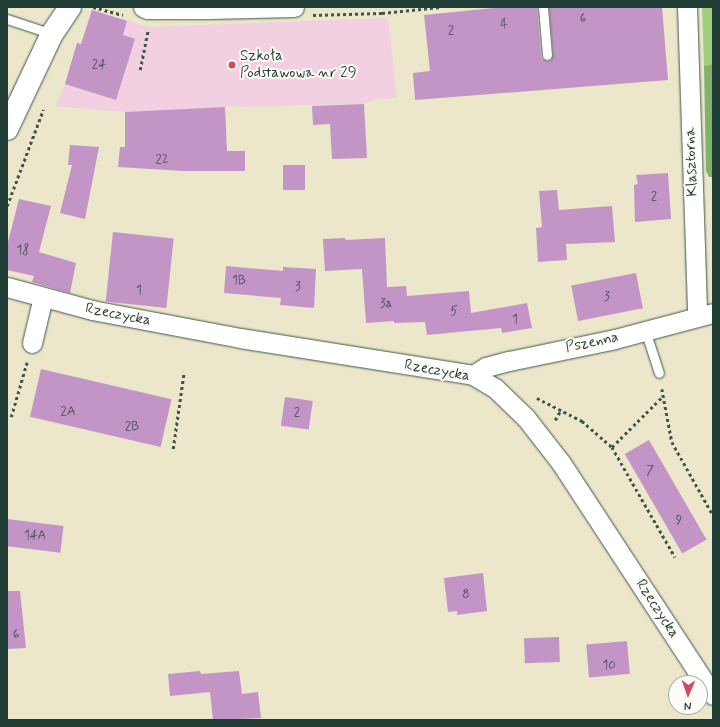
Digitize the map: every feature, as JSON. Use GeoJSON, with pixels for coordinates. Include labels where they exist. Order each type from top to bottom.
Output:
{"type":"FeatureCollection","features":[{"type":"Feature","properties":{"kind":"street"},"geometry":{"type":"LineString","coordinates":[[7,129],[52,34],[70,7]]}},
{"type":"Feature","properties":{"kind":"street"},"geometry":{"type":"LineString","coordinates":[[143,7],[209,9],[294,7]]}},
{"type":"Feature","properties":{"kind":"street","name":"Klasztorna"},"geometry":{"type":"LineString","coordinates":[[687,7],[705,315]]}},
{"type":"Feature","properties":{"kind":"street","name":"Rzeczycka"},"geometry":{"type":"LineString","coordinates":[[7,287],[92,310],[232,336],[472,375],[495,388],[511,402],[550,448],[707,675]]}},
{"type":"Feature","properties":{"kind":"street"},"geometry":{"type":"LineString","coordinates":[[32,343],[43,297]]}},
{"type":"Feature","properties":{"kind":"street","name":"Pszenna"},"geometry":{"type":"LineString","coordinates":[[472,375],[486,367],[509,360],[615,339],[705,315]]}},
{"type":"Feature","properties":{"kind":"street","name":"Rzeczycka"},"geometry":{"type":"LineString","coordinates":[[708,676],[713,694]]}},
{"type":"Feature","properties":{"kind":"lane"},"geometry":{"type":"LineString","coordinates":[[543,7],[547,55]]}},
{"type":"Feature","properties":{"kind":"lane"},"geometry":{"type":"LineString","coordinates":[[7,19],[52,34]]}},
{"type":"Feature","properties":{"kind":"lane"},"geometry":{"type":"LineString","coordinates":[[645,330],[659,373]]}},
{"type":"Feature","properties":{"kind":"path"},"geometry":{"type":"LineString","coordinates":[[382,13],[441,7]]}},
{"type":"Feature","properties":{"kind":"path"},"geometry":{"type":"LineString","coordinates":[[140,70],[148,26]]}},
{"type":"Feature","properties":{"kind":"path"},"geometry":{"type":"LineString","coordinates":[[7,206],[44,108]]}},
{"type":"Feature","properties":{"kind":"path"},"geometry":{"type":"LineString","coordinates":[[11,417],[32,343]]}},
{"type":"Feature","properties":{"kind":"path"},"geometry":{"type":"LineString","coordinates":[[173,449],[184,372]]}},
{"type":"Feature","properties":{"kind":"path"},"geometry":{"type":"LineString","coordinates":[[659,373],[672,442],[713,515]]}},
{"type":"Feature","properties":{"kind":"path"},"geometry":{"type":"LineString","coordinates":[[612,447],[663,396]]}},
{"type":"Feature","properties":{"kind":"path"},"geometry":{"type":"LineString","coordinates":[[535,397],[582,421],[612,447],[675,557]]}},
{"type":"Feature","properties":{"kind":"shaded area","name":"Szkoła Podstawowa nr 29"},"geometry":{"type":"Polygon","coordinates":[[[92,10],[150,27],[388,18],[397,98],[376,99],[364,104],[225,107],[125,112],[55,106],[65,84],[77,43],[81,44],[92,10]]]}},
{"type":"Feature","properties":{"kind":"green space"},"geometry":{"type":"Polygon","coordinates":[[[702,7],[713,7],[713,64],[704,66],[702,7]]]}},
{"type":"Feature","properties":{"kind":"green space"},"geometry":{"type":"Polygon","coordinates":[[[713,64],[713,177],[709,177],[706,171],[704,66],[713,64]]]}},
{"type":"Feature","properties":{"kind":"building"},"geometry":{"type":"Polygon","coordinates":[[[504,7],[537,7],[541,56],[542,59],[547,61],[551,60],[553,54],[549,7],[662,7],[668,80],[415,100],[413,73],[430,71],[424,15],[504,7]]]}},
{"type":"Feature","properties":{"kind":"building"},"geometry":{"type":"Polygon","coordinates":[[[92,10],[127,21],[123,35],[135,39],[116,100],[65,84],[77,43],[81,44],[92,10]]]}},
{"type":"Feature","properties":{"kind":"building"},"geometry":{"type":"Polygon","coordinates":[[[364,104],[367,158],[332,159],[330,124],[313,125],[312,106],[364,104]]]}},
{"type":"Feature","properties":{"kind":"building"},"geometry":{"type":"Polygon","coordinates":[[[225,107],[227,151],[245,151],[245,171],[183,171],[118,167],[120,147],[125,147],[125,112],[225,107]]]}},
{"type":"Feature","properties":{"kind":"building"},"geometry":{"type":"Polygon","coordinates":[[[70,145],[99,147],[85,219],[60,213],[72,165],[68,165],[70,145]]]}},
{"type":"Feature","properties":{"kind":"building"},"geometry":{"type":"Polygon","coordinates":[[[283,165],[305,165],[305,190],[283,190],[283,165]]]}},
{"type":"Feature","properties":{"kind":"building"},"geometry":{"type":"Polygon","coordinates":[[[668,173],[671,219],[635,222],[634,185],[638,184],[636,175],[668,173]]]}},
{"type":"Feature","properties":{"kind":"building"},"geometry":{"type":"Polygon","coordinates":[[[557,190],[559,210],[612,206],[615,242],[566,244],[567,260],[538,262],[536,228],[542,227],[539,191],[557,190]]]}},
{"type":"Feature","properties":{"kind":"building"},"geometry":{"type":"Polygon","coordinates":[[[19,199],[51,206],[39,252],[76,263],[70,293],[32,282],[34,276],[7,270],[7,246],[19,199]]]}},
{"type":"Feature","properties":{"kind":"building"},"geometry":{"type":"Polygon","coordinates":[[[113,232],[174,238],[166,308],[106,302],[113,232]]]}},
{"type":"Feature","properties":{"kind":"building"},"geometry":{"type":"Polygon","coordinates":[[[345,238],[346,240],[385,238],[387,287],[406,286],[407,296],[469,291],[471,313],[527,303],[532,328],[502,333],[501,328],[427,335],[425,322],[394,323],[394,321],[366,323],[362,269],[325,271],[323,239],[345,238]]]}},
{"type":"Feature","properties":{"kind":"building"},"geometry":{"type":"Polygon","coordinates":[[[226,266],[283,271],[283,267],[316,269],[314,308],[280,305],[281,298],[224,293],[226,266]]]}},
{"type":"Feature","properties":{"kind":"building"},"geometry":{"type":"Polygon","coordinates":[[[636,273],[643,308],[578,321],[571,286],[636,273]]]}},
{"type":"Feature","properties":{"kind":"building"},"geometry":{"type":"Polygon","coordinates":[[[41,369],[172,399],[161,447],[30,417],[41,369]]]}},
{"type":"Feature","properties":{"kind":"building"},"geometry":{"type":"Polygon","coordinates":[[[285,397],[313,401],[309,430],[281,426],[285,397]]]}},
{"type":"Feature","properties":{"kind":"building"},"geometry":{"type":"Polygon","coordinates":[[[649,440],[706,540],[682,554],[625,454],[649,440]]]}},
{"type":"Feature","properties":{"kind":"building"},"geometry":{"type":"Polygon","coordinates":[[[7,519],[64,526],[60,553],[7,546],[7,519]]]}},
{"type":"Feature","properties":{"kind":"building"},"geometry":{"type":"Polygon","coordinates":[[[483,573],[487,611],[457,615],[457,611],[448,612],[444,578],[483,573]]]}},
{"type":"Feature","properties":{"kind":"building"},"geometry":{"type":"Polygon","coordinates":[[[7,591],[20,591],[26,648],[7,649],[7,591]]]}},
{"type":"Feature","properties":{"kind":"building"},"geometry":{"type":"Polygon","coordinates":[[[559,637],[560,662],[525,663],[524,638],[559,637]]]}},
{"type":"Feature","properties":{"kind":"building"},"geometry":{"type":"Polygon","coordinates":[[[627,641],[630,674],[589,677],[586,645],[627,641]]]}},
{"type":"Feature","properties":{"kind":"building"},"geometry":{"type":"Polygon","coordinates":[[[200,671],[201,674],[239,671],[242,694],[258,692],[261,718],[213,720],[210,692],[170,696],[168,674],[200,671]]]}},
{"type":"Feature","properties":{"kind":"place","name":"Szkoła Podstawowa nr 29"},"geometry":{"type":"Point","coordinates":[232,65]}}]}
